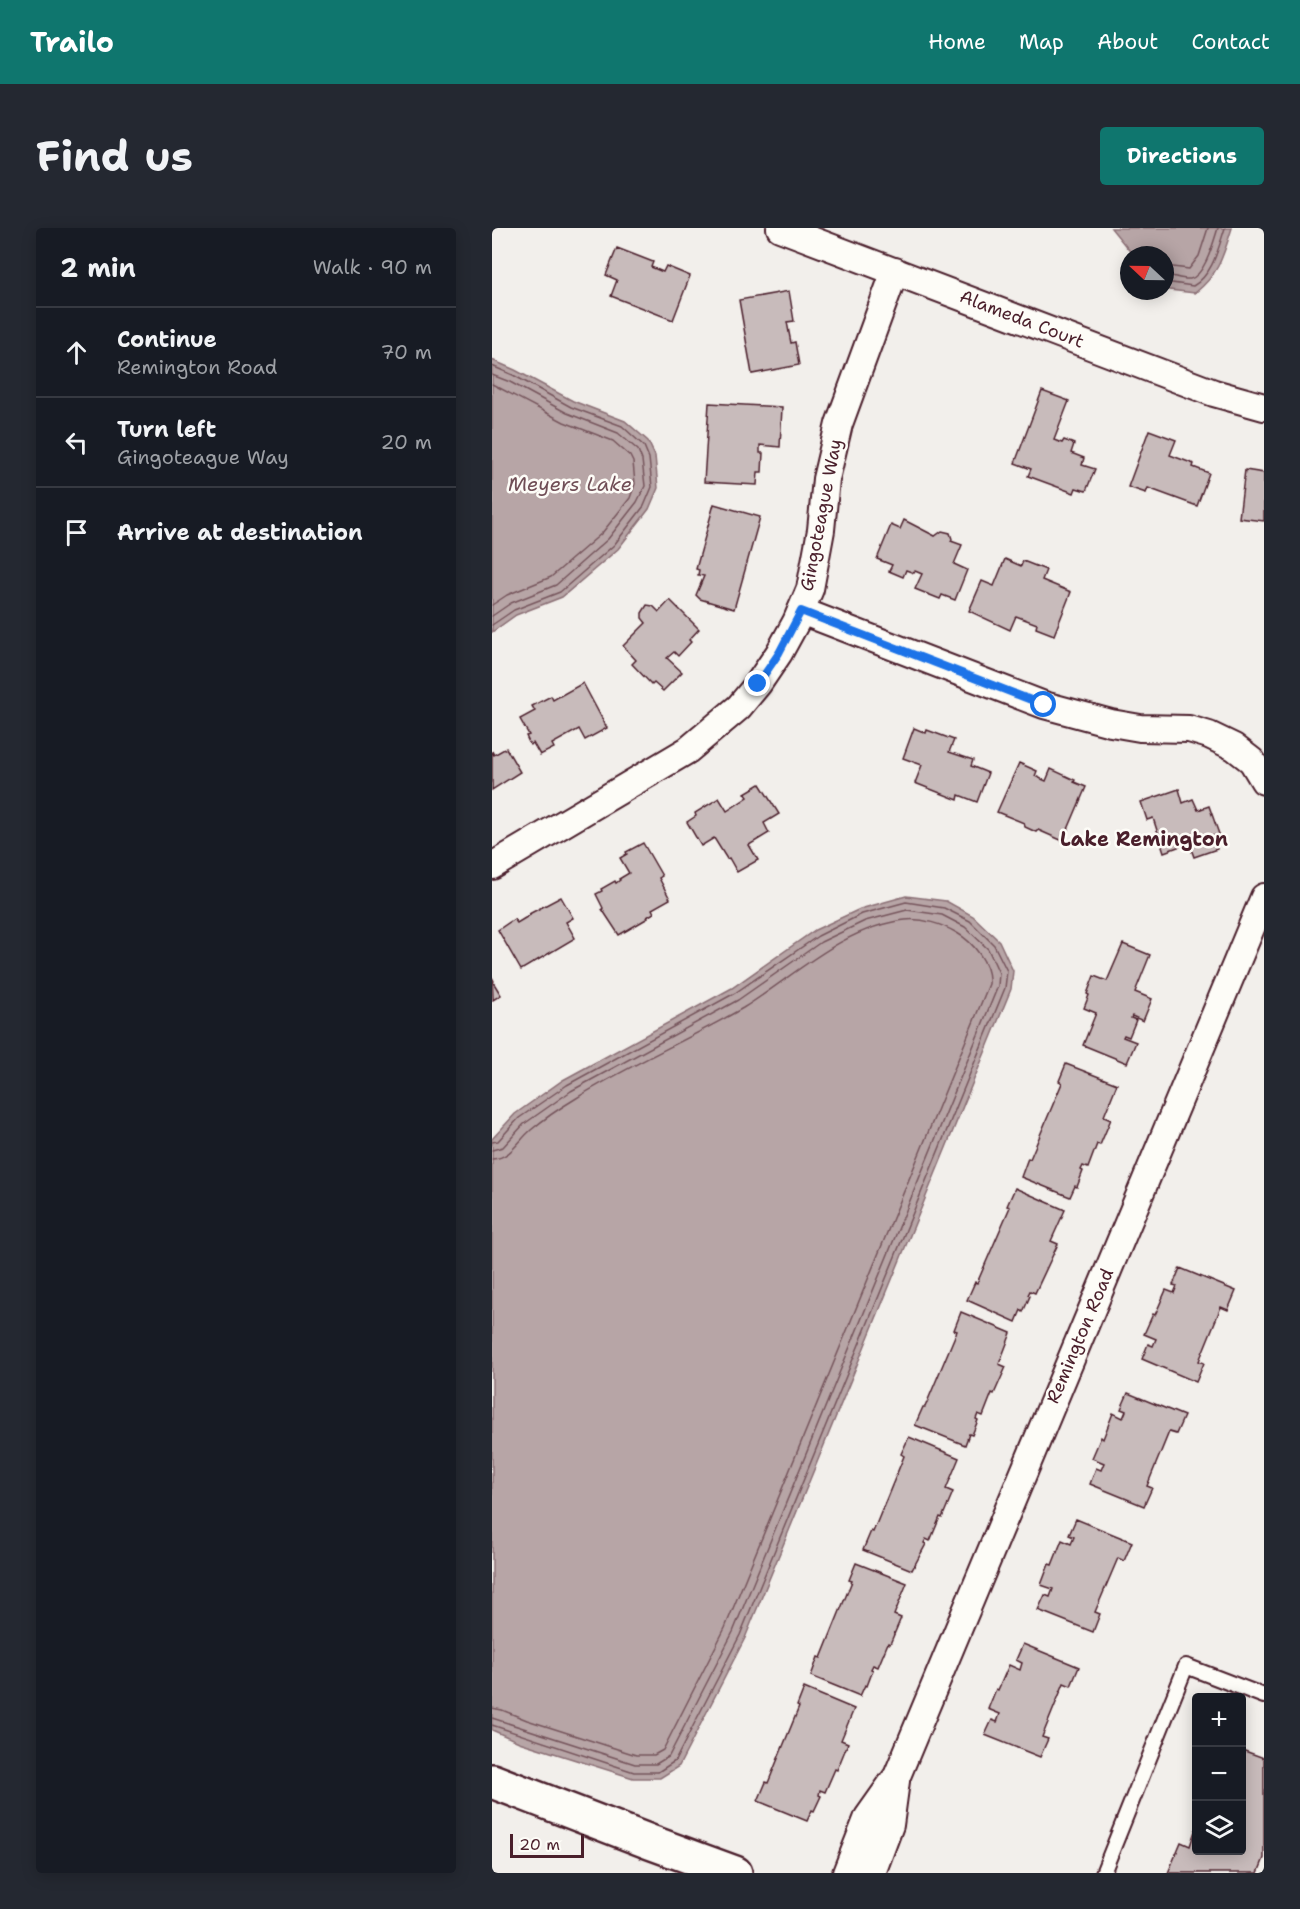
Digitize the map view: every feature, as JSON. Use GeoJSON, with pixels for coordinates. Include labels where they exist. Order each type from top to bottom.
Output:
{"type":"FeatureCollection","features":[{"type":"Feature","properties":{"kind":"main road"},"geometry":{"type":"LineString","coordinates":[[492,1781],[686,1865],[735,1873]]}},
{"type":"Feature","properties":{"kind":"street","name":"Alameda Court"},"geometry":{"type":"LineString","coordinates":[[780,228],[1214,393],[1264,407]]}},
{"type":"Feature","properties":{"kind":"street","name":"Gingoteague Way"},"geometry":{"type":"LineString","coordinates":[[492,866],[688,750],[739,707],[779,653],[810,589],[832,449],[895,271]]}},
{"type":"Feature","properties":{"kind":"street"},"geometry":{"type":"LineString","coordinates":[[801,611],[1044,705],[1111,723],[1140,728],[1189,729],[1209,735],[1234,747],[1252,761],[1264,781]]}},
{"type":"Feature","properties":{"kind":"street","name":"Remington Road"},"geometry":{"type":"LineString","coordinates":[[846,1873],[868,1817],[897,1776],[1264,897]]}},
{"type":"Feature","properties":{"kind":"street","name":"Remington Road"},"geometry":{"type":"LineString","coordinates":[[872,1873],[891,1826],[897,1776]]}},
{"type":"Feature","properties":{"kind":"lane"},"geometry":{"type":"LineString","coordinates":[[1103,1873],[1186,1666],[1264,1696]]}},
{"type":"Feature","properties":{"kind":"water"},"geometry":{"type":"Polygon","coordinates":[[[1111,228],[1232,228],[1223,256],[1215,271],[1195,293],[1174,291],[1174,246],[1126,246],[1111,228]]]}},
{"type":"Feature","properties":{"kind":"water","name":"Meyers Lake"},"geometry":{"type":"Polygon","coordinates":[[[492,360],[573,401],[625,421],[648,441],[655,456],[658,488],[649,509],[618,549],[562,597],[516,615],[492,632],[492,360]]]}},
{"type":"Feature","properties":{"kind":"water"},"geometry":{"type":"Polygon","coordinates":[[[906,896],[946,901],[973,916],[999,941],[1013,971],[1011,989],[745,1638],[679,1766],[660,1778],[633,1778],[519,1742],[492,1730],[492,1139],[515,1114],[563,1080],[732,988],[815,930],[860,909],[906,896]]]}},
{"type":"Feature","properties":{"kind":"building"},"geometry":{"type":"Polygon","coordinates":[[[617,248],[653,262],[651,267],[663,272],[666,266],[690,276],[673,320],[611,296],[617,280],[606,275],[617,248]]]}},
{"type":"Feature","properties":{"kind":"building"},"geometry":{"type":"Polygon","coordinates":[[[789,291],[794,321],[787,322],[791,343],[795,342],[799,365],[752,374],[739,300],[789,291]]]}},
{"type":"Feature","properties":{"kind":"building"},"geometry":{"type":"Polygon","coordinates":[[[1042,391],[1069,401],[1054,440],[1062,443],[1064,440],[1074,444],[1071,453],[1084,458],[1082,465],[1095,469],[1086,491],[1076,488],[1074,493],[1028,476],[1031,469],[1015,463],[1042,391]]]}},
{"type":"Feature","properties":{"kind":"building"},"geometry":{"type":"Polygon","coordinates":[[[709,403],[782,407],[780,447],[760,445],[760,453],[763,453],[762,472],[758,472],[757,485],[704,482],[709,403]]]}},
{"type":"Feature","properties":{"kind":"building"},"geometry":{"type":"Polygon","coordinates":[[[1149,430],[1176,440],[1170,455],[1194,464],[1193,467],[1209,473],[1197,506],[1148,488],[1146,493],[1128,487],[1149,430]]]}},
{"type":"Feature","properties":{"kind":"building"},"geometry":{"type":"Polygon","coordinates":[[[1245,470],[1264,473],[1264,521],[1239,518],[1245,470]]]}},
{"type":"Feature","properties":{"kind":"building"},"geometry":{"type":"Polygon","coordinates":[[[714,504],[760,517],[734,609],[700,599],[696,595],[704,576],[698,575],[699,570],[696,569],[714,504]]]}},
{"type":"Feature","properties":{"kind":"building"},"geometry":{"type":"Polygon","coordinates":[[[904,520],[935,536],[942,531],[950,533],[951,541],[962,545],[954,564],[967,570],[955,600],[942,595],[940,599],[915,589],[922,574],[906,570],[903,577],[889,571],[892,565],[877,559],[891,525],[900,529],[904,520]]]}},
{"type":"Feature","properties":{"kind":"building"},"geometry":{"type":"Polygon","coordinates":[[[1005,559],[1021,566],[1023,561],[1046,570],[1042,580],[1071,592],[1054,635],[1036,628],[1037,624],[1016,616],[1010,630],[969,611],[982,581],[994,586],[1005,559]]]}},
{"type":"Feature","properties":{"kind":"building"},"geometry":{"type":"Polygon","coordinates":[[[670,600],[699,629],[678,656],[674,652],[667,658],[682,672],[663,691],[654,683],[652,685],[632,664],[636,660],[623,646],[646,623],[642,618],[642,613],[647,605],[653,606],[659,612],[670,600]]]}},
{"type":"Feature","properties":{"kind":"building"},"geometry":{"type":"Polygon","coordinates":[[[583,683],[607,728],[585,740],[579,729],[552,744],[554,748],[540,755],[533,743],[530,745],[526,736],[529,735],[520,719],[535,711],[532,706],[551,696],[553,700],[583,683]]]}},
{"type":"Feature","properties":{"kind":"building"},"geometry":{"type":"Polygon","coordinates":[[[914,728],[926,733],[927,730],[954,740],[949,752],[973,760],[971,766],[988,773],[977,802],[959,795],[958,800],[915,783],[922,765],[903,758],[914,728]]]}},
{"type":"Feature","properties":{"kind":"building"},"geometry":{"type":"Polygon","coordinates":[[[506,748],[520,772],[492,790],[492,751],[494,755],[506,748]]]}},
{"type":"Feature","properties":{"kind":"building"},"geometry":{"type":"Polygon","coordinates":[[[1019,763],[1037,771],[1035,776],[1046,781],[1051,769],[1086,787],[1063,841],[1038,830],[1036,832],[1025,827],[1024,823],[997,812],[1019,763]]]}},
{"type":"Feature","properties":{"kind":"building"},"geometry":{"type":"Polygon","coordinates":[[[760,784],[779,814],[764,823],[769,833],[749,845],[758,860],[737,872],[714,838],[701,846],[687,822],[696,816],[695,813],[719,798],[727,811],[748,797],[745,793],[760,784]]]}},
{"type":"Feature","properties":{"kind":"building"},"geometry":{"type":"Polygon","coordinates":[[[1179,789],[1183,803],[1193,799],[1198,810],[1209,806],[1219,834],[1213,836],[1217,849],[1194,857],[1189,843],[1164,852],[1153,818],[1147,820],[1141,802],[1179,789]]]}},
{"type":"Feature","properties":{"kind":"building"},"geometry":{"type":"Polygon","coordinates":[[[643,843],[662,876],[659,878],[670,899],[652,909],[654,913],[648,918],[619,935],[602,909],[596,894],[629,873],[620,858],[643,843]]]}},
{"type":"Feature","properties":{"kind":"building"},"geometry":{"type":"Polygon","coordinates":[[[561,897],[573,918],[566,922],[575,938],[521,970],[498,930],[514,919],[517,923],[561,897]]]}},
{"type":"Feature","properties":{"kind":"building"},"geometry":{"type":"Polygon","coordinates":[[[1123,944],[1150,955],[1135,992],[1152,999],[1143,1021],[1132,1016],[1131,1018],[1136,1020],[1129,1037],[1124,1035],[1123,1037],[1136,1042],[1127,1063],[1083,1045],[1096,1013],[1084,1008],[1094,976],[1107,981],[1123,944]]]}},
{"type":"Feature","properties":{"kind":"building"},"geometry":{"type":"Polygon","coordinates":[[[492,977],[501,995],[493,1000],[492,977]]]}},
{"type":"Feature","properties":{"kind":"building"},"geometry":{"type":"Polygon","coordinates":[[[1066,1064],[1117,1084],[1104,1116],[1111,1119],[1100,1145],[1097,1144],[1088,1168],[1083,1166],[1077,1187],[1075,1186],[1070,1197],[1021,1177],[1062,1083],[1059,1081],[1066,1064]]]}},
{"type":"Feature","properties":{"kind":"building"},"geometry":{"type":"Polygon","coordinates":[[[1015,1188],[1065,1210],[1051,1241],[1058,1244],[1035,1293],[1030,1291],[1023,1312],[1021,1310],[1016,1322],[967,1300],[975,1282],[977,1283],[1010,1207],[1007,1206],[1015,1188]]]}},
{"type":"Feature","properties":{"kind":"building"},"geometry":{"type":"Polygon","coordinates":[[[1180,1268],[1236,1291],[1228,1310],[1221,1307],[1199,1361],[1204,1363],[1196,1382],[1142,1359],[1148,1344],[1153,1346],[1156,1339],[1144,1334],[1166,1290],[1174,1293],[1177,1286],[1173,1285],[1180,1268]]]}},
{"type":"Feature","properties":{"kind":"building"},"geometry":{"type":"Polygon","coordinates":[[[961,1312],[1011,1333],[999,1364],[1006,1367],[983,1416],[978,1414],[972,1435],[969,1434],[965,1445],[915,1425],[957,1331],[954,1330],[961,1312]]]}},
{"type":"Feature","properties":{"kind":"building"},"geometry":{"type":"Polygon","coordinates":[[[1128,1393],[1184,1416],[1176,1434],[1169,1432],[1147,1486],[1152,1488],[1144,1506],[1090,1484],[1096,1468],[1101,1470],[1104,1463],[1092,1458],[1101,1437],[1103,1439],[1113,1413],[1123,1418],[1126,1411],[1121,1409],[1128,1393]]]}},
{"type":"Feature","properties":{"kind":"building"},"geometry":{"type":"Polygon","coordinates":[[[909,1437],[959,1458],[946,1489],[953,1492],[930,1541],[926,1539],[924,1543],[926,1544],[912,1570],[863,1550],[871,1531],[873,1532],[904,1456],[901,1454],[909,1437]]]}},
{"type":"Feature","properties":{"kind":"building"},"geometry":{"type":"Polygon","coordinates":[[[1076,1519],[1132,1542],[1124,1561],[1118,1558],[1095,1612],[1100,1614],[1093,1632],[1038,1610],[1045,1595],[1050,1597],[1053,1589],[1041,1585],[1049,1564],[1052,1565],[1062,1540],[1071,1544],[1074,1537],[1069,1535],[1076,1519]]]}},
{"type":"Feature","properties":{"kind":"building"},"geometry":{"type":"Polygon","coordinates":[[[856,1563],[907,1583],[894,1615],[901,1618],[878,1667],[873,1665],[867,1686],[865,1685],[860,1696],[811,1676],[818,1657],[821,1658],[852,1581],[849,1580],[856,1563]]]}},
{"type":"Feature","properties":{"kind":"building"},"geometry":{"type":"Polygon","coordinates":[[[1023,1644],[1079,1667],[1071,1686],[1064,1683],[1042,1737],[1048,1739],[1040,1757],[985,1735],[992,1720],[997,1722],[1000,1714],[988,1709],[996,1689],[998,1690],[1009,1665],[1020,1670],[1022,1663],[1016,1660],[1023,1644]]]}},
{"type":"Feature","properties":{"kind":"building"},"geometry":{"type":"Polygon","coordinates":[[[804,1688],[854,1709],[841,1740],[848,1743],[837,1770],[835,1769],[825,1792],[820,1790],[819,1795],[821,1796],[807,1821],[758,1801],[766,1782],[768,1783],[799,1707],[797,1706],[804,1688]]]}},
{"type":"Feature","properties":{"kind":"building"},"geometry":{"type":"Polygon","coordinates":[[[1246,1751],[1264,1758],[1264,1858],[1258,1873],[1168,1873],[1181,1842],[1190,1846],[1192,1840],[1192,1855],[1246,1855],[1246,1751]]]}},
{"type":"Feature","properties":{"kind":"district","name":"Lake Remington"},"geometry":{"type":"Point","coordinates":[1144,839]}},
{"type":"Feature","properties":{"kind":"route"},"geometry":{"type":"LineString","coordinates":[[758,684],[779,653],[801,611],[1044,705]]}}]}
